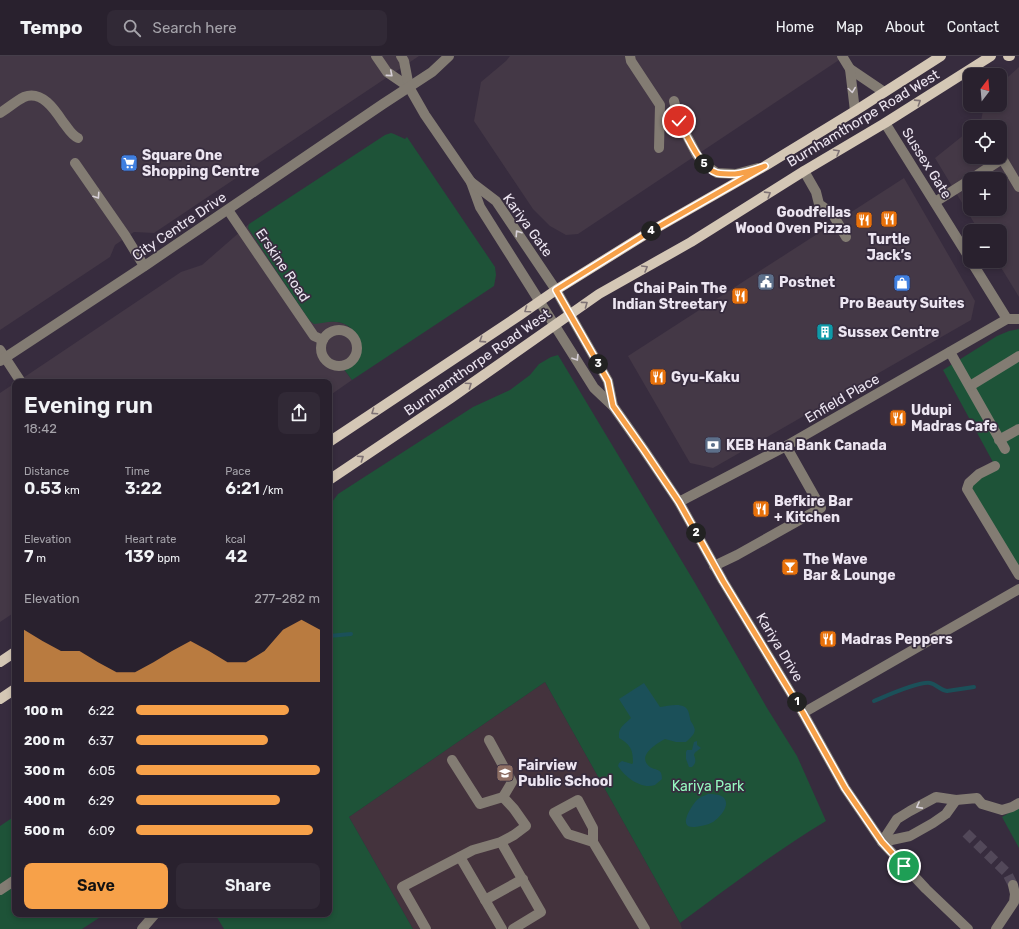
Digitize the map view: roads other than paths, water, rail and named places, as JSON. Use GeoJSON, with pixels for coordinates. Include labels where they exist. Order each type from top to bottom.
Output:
{"type":"FeatureCollection","features":[{"type":"Feature","properties":{"kind":"main road","name":"Burnhamthorpe Road West"},"geometry":{"type":"LineString","coordinates":[[332,440],[556,290],[646,234],[765,166],[941,56]]}},
{"type":"Feature","properties":{"kind":"main road","name":"Burnhamthorpe Road West"},"geometry":{"type":"LineString","coordinates":[[332,478],[451,398],[599,294],[691,242],[804,171],[885,124],[990,56]]}},
{"type":"Feature","properties":{"kind":"main road"},"geometry":{"type":"LineString","coordinates":[[0,662],[12,654]]}},
{"type":"Feature","properties":{"kind":"main road"},"geometry":{"type":"LineString","coordinates":[[0,699],[12,691]]}},
{"type":"Feature","properties":{"kind":"street","name":"Kariya Gate"},"geometry":{"type":"LineString","coordinates":[[376,56],[387,72],[409,87]]}},
{"type":"Feature","properties":{"kind":"street","name":"Kariya Gate"},"geometry":{"type":"LineString","coordinates":[[401,56],[404,61],[409,87],[425,115],[471,182],[480,207],[540,302]]}},
{"type":"Feature","properties":{"kind":"street","name":"City Centre Drive"},"geometry":{"type":"LineString","coordinates":[[2,356],[144,266],[228,210],[329,140],[432,72],[449,56]]}},
{"type":"Feature","properties":{"kind":"street"},"geometry":{"type":"LineString","coordinates":[[842,56],[850,70],[855,111]]}},
{"type":"Feature","properties":{"kind":"street"},"geometry":{"type":"LineString","coordinates":[[628,58],[660,105],[659,148]]}},
{"type":"Feature","properties":{"kind":"street"},"geometry":{"type":"LineString","coordinates":[[850,70],[884,92]]}},
{"type":"Feature","properties":{"kind":"street"},"geometry":{"type":"LineString","coordinates":[[0,113],[22,98],[36,96],[49,103],[73,136],[78,138]]}},
{"type":"Feature","properties":{"kind":"street"},"geometry":{"type":"LineString","coordinates":[[674,101],[679,121],[697,155],[704,164],[714,172],[736,174],[765,166]]}},
{"type":"Feature","properties":{"kind":"street","name":"Sussex Gate"},"geometry":{"type":"LineString","coordinates":[[885,124],[963,247]]}},
{"type":"Feature","properties":{"kind":"street"},"geometry":{"type":"LineString","coordinates":[[75,163],[144,266]]}},
{"type":"Feature","properties":{"kind":"street"},"geometry":{"type":"LineString","coordinates":[[981,172],[991,164]]}},
{"type":"Feature","properties":{"kind":"street"},"geometry":{"type":"LineString","coordinates":[[1005,164],[1019,187]]}},
{"type":"Feature","properties":{"kind":"street"},"geometry":{"type":"LineString","coordinates":[[804,171],[816,192],[818,204],[832,213],[846,236]]}},
{"type":"Feature","properties":{"kind":"street","name":"Kariya Gate"},"geometry":{"type":"LineString","coordinates":[[471,182],[496,201],[556,290]]}},
{"type":"Feature","properties":{"kind":"street"},"geometry":{"type":"LineString","coordinates":[[935,202],[963,184]]}},
{"type":"Feature","properties":{"kind":"street","name":"Erskine Road"},"geometry":{"type":"LineString","coordinates":[[228,210],[319,338]]}},
{"type":"Feature","properties":{"kind":"street","name":"Sussex Gate"},"geometry":{"type":"LineString","coordinates":[[976,268],[1007,319]]}},
{"type":"Feature","properties":{"kind":"street","name":"Kariya Drive"},"geometry":{"type":"LineString","coordinates":[[556,290],[608,381],[613,406]]}},
{"type":"Feature","properties":{"kind":"street","name":"Kariya Drive"},"geometry":{"type":"LineString","coordinates":[[540,302],[594,388],[613,406],[679,502],[714,566],[803,713],[845,788],[882,842],[926,889],[968,929]]}},
{"type":"Feature","properties":{"kind":"street"},"geometry":{"type":"LineString","coordinates":[[1007,319],[1019,319]]}},
{"type":"Feature","properties":{"kind":"street","name":"Enfield Place"},"geometry":{"type":"LineString","coordinates":[[679,502],[786,446],[1007,319]]}},
{"type":"Feature","properties":{"kind":"street"},"geometry":{"type":"LineString","coordinates":[[950,352],[1005,449]]}},
{"type":"Feature","properties":{"kind":"street"},"geometry":{"type":"LineString","coordinates":[[2,356],[19,379]]}},
{"type":"Feature","properties":{"kind":"street"},"geometry":{"type":"LineString","coordinates":[[970,386],[1019,356]]}},
{"type":"Feature","properties":{"kind":"street"},"geometry":{"type":"LineString","coordinates":[[999,440],[1019,429]]}},
{"type":"Feature","properties":{"kind":"street"},"geometry":{"type":"LineString","coordinates":[[714,566],[737,555],[821,508],[786,446]]}},
{"type":"Feature","properties":{"kind":"street"},"geometry":{"type":"LineString","coordinates":[[995,466],[979,474],[969,483],[968,489],[1019,575]]}},
{"type":"Feature","properties":{"kind":"street"},"geometry":{"type":"LineString","coordinates":[[803,713],[1019,589]]}},
{"type":"Feature","properties":{"kind":"street"},"geometry":{"type":"LineString","coordinates":[[452,760],[480,804],[503,797],[512,782],[489,740]]}},
{"type":"Feature","properties":{"kind":"street"},"geometry":{"type":"LineString","coordinates":[[426,929],[402,887],[473,850],[501,842],[526,826],[503,797]]}},
{"type":"Feature","properties":{"kind":"street"},"geometry":{"type":"LineString","coordinates":[[882,842],[897,819],[936,797],[956,800],[977,798],[982,804],[1002,810],[1019,803]]}},
{"type":"Feature","properties":{"kind":"street"},"geometry":{"type":"LineString","coordinates":[[882,842],[910,836],[922,830],[946,814],[956,800]]}},
{"type":"Feature","properties":{"kind":"street"},"geometry":{"type":"LineString","coordinates":[[501,842],[542,912],[513,929]]}},
{"type":"Feature","properties":{"kind":"street"},"geometry":{"type":"LineString","coordinates":[[593,842],[645,929]]}},
{"type":"Feature","properties":{"kind":"street"},"geometry":{"type":"LineString","coordinates":[[460,857],[502,929]]}},
{"type":"Feature","properties":{"kind":"street"},"geometry":{"type":"LineString","coordinates":[[485,900],[523,879]]}},
{"type":"Feature","properties":{"kind":"street"},"geometry":{"type":"LineString","coordinates":[[0,890],[12,882]]}},
{"type":"Feature","properties":{"kind":"street"},"geometry":{"type":"LineString","coordinates":[[996,929],[1017,899],[1013,885]]}},
{"type":"Feature","properties":{"kind":"street"},"geometry":{"type":"LineString","coordinates":[[147,927],[153,917]]}},
{"type":"Feature","properties":{"kind":"waterway"},"geometry":{"type":"LineString","coordinates":[[332,636],[351,634]]}},
{"type":"Feature","properties":{"kind":"waterway"},"geometry":{"type":"LineString","coordinates":[[874,701],[902,689],[925,683],[930,683],[947,691],[974,687]]}},
{"type":"Feature","properties":{"kind":"tunnel"},"geometry":{"type":"LineString","coordinates":[[966,833],[1007,873],[1013,885]]}},
{"type":"Feature","properties":{"kind":"place","name":"Square One Shopping Centre"},"geometry":{"type":"Point","coordinates":[129,163]}},
{"type":"Feature","properties":{"kind":"place","name":"Turtle Jack’s"},"geometry":{"type":"Point","coordinates":[889,219]}},
{"type":"Feature","properties":{"kind":"place","name":"Goodfellas Wood Oven Pizza"},"geometry":{"type":"Point","coordinates":[864,220]}},
{"type":"Feature","properties":{"kind":"place","name":"Postnet"},"geometry":{"type":"Point","coordinates":[766,282]}},
{"type":"Feature","properties":{"kind":"place","name":"Pro Beauty Suites"},"geometry":{"type":"Point","coordinates":[902,283]}},
{"type":"Feature","properties":{"kind":"place","name":"Chai Pain The Indian Streetary"},"geometry":{"type":"Point","coordinates":[740,296]}},
{"type":"Feature","properties":{"kind":"place","name":"Sussex Centre"},"geometry":{"type":"Point","coordinates":[825,332]}},
{"type":"Feature","properties":{"kind":"place","name":"Gyu-Kaku"},"geometry":{"type":"Point","coordinates":[658,377]}},
{"type":"Feature","properties":{"kind":"place","name":"Udupi Madras Cafe"},"geometry":{"type":"Point","coordinates":[898,418]}},
{"type":"Feature","properties":{"kind":"place","name":"KEB Hana Bank Canada"},"geometry":{"type":"Point","coordinates":[713,445]}},
{"type":"Feature","properties":{"kind":"place","name":"Befkire Bar + Kitchen"},"geometry":{"type":"Point","coordinates":[761,509]}},
{"type":"Feature","properties":{"kind":"place","name":"The Wave Bar & Lounge"},"geometry":{"type":"Point","coordinates":[790,567]}},
{"type":"Feature","properties":{"kind":"place","name":"Madras Peppers"},"geometry":{"type":"Point","coordinates":[828,639]}},
{"type":"Feature","properties":{"kind":"place","name":"Fairview Public School"},"geometry":{"type":"Point","coordinates":[505,773]}},
{"type":"Feature","properties":{"kind":"park label","name":"Kariya Park"},"geometry":{"type":"Point","coordinates":[708,786]}}]}
